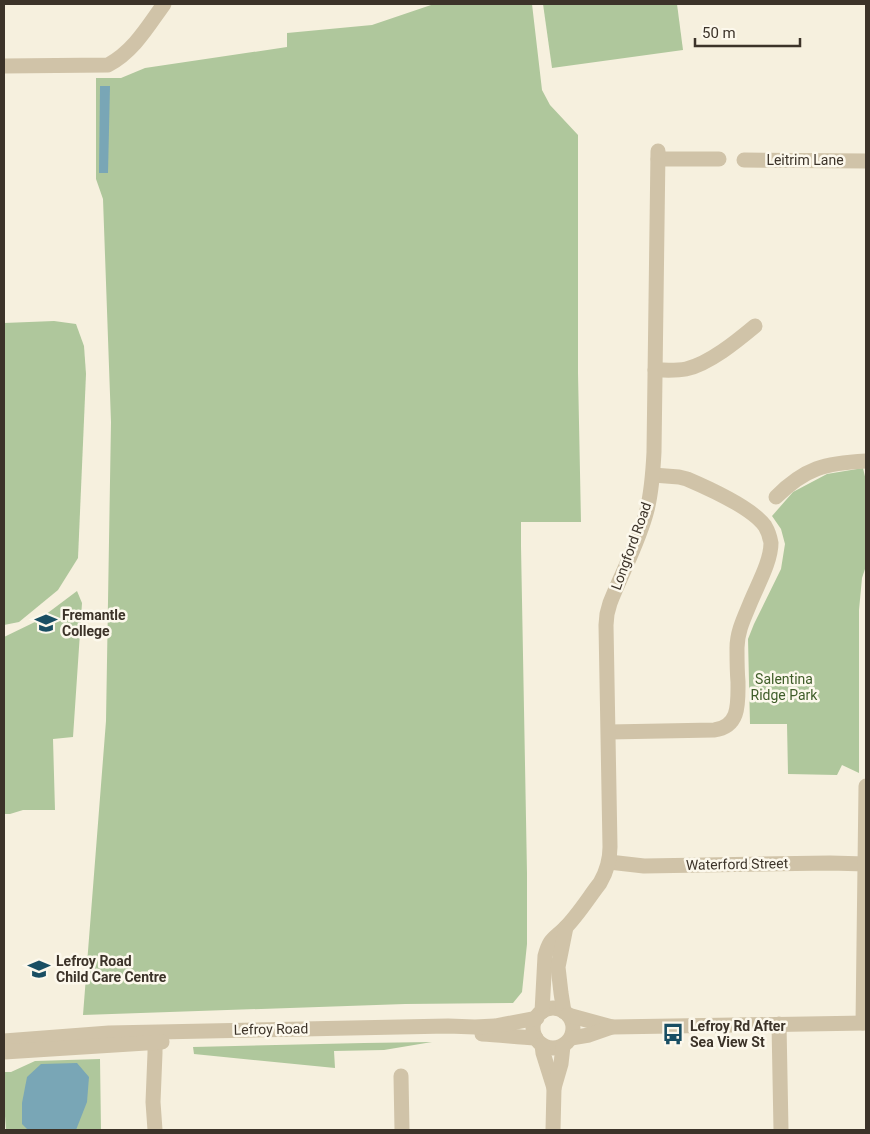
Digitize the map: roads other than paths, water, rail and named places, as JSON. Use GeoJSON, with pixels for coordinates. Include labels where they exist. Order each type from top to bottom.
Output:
{"type":"FeatureCollection","features":[{"type":"Feature","properties":{"kind":"street"},"geometry":{"type":"LineString","coordinates":[[4,66],[108,64],[120,59],[134,44],[164,4]]}},
{"type":"Feature","properties":{"kind":"street","name":"Longford Road"},"geometry":{"type":"LineString","coordinates":[[539,1015],[547,948],[551,940],[566,927],[600,883],[609,862],[607,614],[642,525],[653,475],[658,155],[718,159]]}},
{"type":"Feature","properties":{"kind":"street","name":"Leitrim Lane"},"geometry":{"type":"LineString","coordinates":[[744,160],[866,160]]}},
{"type":"Feature","properties":{"kind":"street"},"geometry":{"type":"LineString","coordinates":[[655,370],[689,368],[717,354],[755,326]]}},
{"type":"Feature","properties":{"kind":"street"},"geometry":{"type":"LineString","coordinates":[[776,497],[792,482],[812,470],[832,464],[866,461]]}},
{"type":"Feature","properties":{"kind":"street"},"geometry":{"type":"LineString","coordinates":[[609,732],[720,729],[732,721],[737,709],[738,699],[737,640],[764,571],[771,542],[768,531],[760,520],[746,509],[687,479],[653,475]]}},
{"type":"Feature","properties":{"kind":"street"},"geometry":{"type":"LineString","coordinates":[[864,1023],[866,786]]}},
{"type":"Feature","properties":{"kind":"street","name":"Waterford Street"},"geometry":{"type":"LineString","coordinates":[[609,862],[644,866],[866,864]]}},
{"type":"Feature","properties":{"kind":"street","name":"Longford Road"},"geometry":{"type":"LineString","coordinates":[[566,927],[558,967],[566,1014]]}},
{"type":"Feature","properties":{"kind":"street","name":"Lefroy Road"},"geometry":{"type":"LineString","coordinates":[[4,1052],[155,1037],[448,1026],[475,1027],[510,1024],[553,1009],[612,1027],[864,1023]]}},
{"type":"Feature","properties":{"kind":"street"},"geometry":{"type":"LineString","coordinates":[[554,1130],[554,1088],[567,1042],[573,1032],[571,1020],[566,1014]]}},
{"type":"Feature","properties":{"kind":"street"},"geometry":{"type":"LineString","coordinates":[[539,1015],[534,1028],[554,1088]]}},
{"type":"Feature","properties":{"kind":"street"},"geometry":{"type":"LineString","coordinates":[[778,1024],[781,1130]]}},
{"type":"Feature","properties":{"kind":"street","name":"Lefroy Road"},"geometry":{"type":"LineString","coordinates":[[4,1041],[109,1033],[200,1039],[448,1032],[499,1035],[539,1041],[553,1048],[612,1027]]}},
{"type":"Feature","properties":{"kind":"street"},"geometry":{"type":"LineString","coordinates":[[155,1037],[153,1102],[155,1130]]}},
{"type":"Feature","properties":{"kind":"street"},"geometry":{"type":"LineString","coordinates":[[401,1076],[402,1130]]}},
{"type":"Feature","properties":{"kind":"water"},"geometry":{"type":"Polygon","coordinates":[[[100,86],[110,86],[108,173],[99,173],[100,86]]]}},
{"type":"Feature","properties":{"kind":"water"},"geometry":{"type":"Polygon","coordinates":[[[77,1063],[89,1077],[87,1102],[76,1130],[28,1130],[22,1124],[22,1103],[27,1077],[41,1064],[77,1063]]]}},
{"type":"Feature","properties":{"kind":"place","name":"Fremantle College"},"geometry":{"type":"Point","coordinates":[46,623]}},
{"type":"Feature","properties":{"kind":"place","name":"Lefroy Road Child Care Centre"},"geometry":{"type":"Point","coordinates":[39,969]}},
{"type":"Feature","properties":{"kind":"place","name":"Lefroy Rd After Sea View St"},"geometry":{"type":"Point","coordinates":[673,1034]}},
{"type":"Feature","properties":{"kind":"park label","name":"Salentina Ridge Park"},"geometry":{"type":"Point","coordinates":[784,688]}}]}
